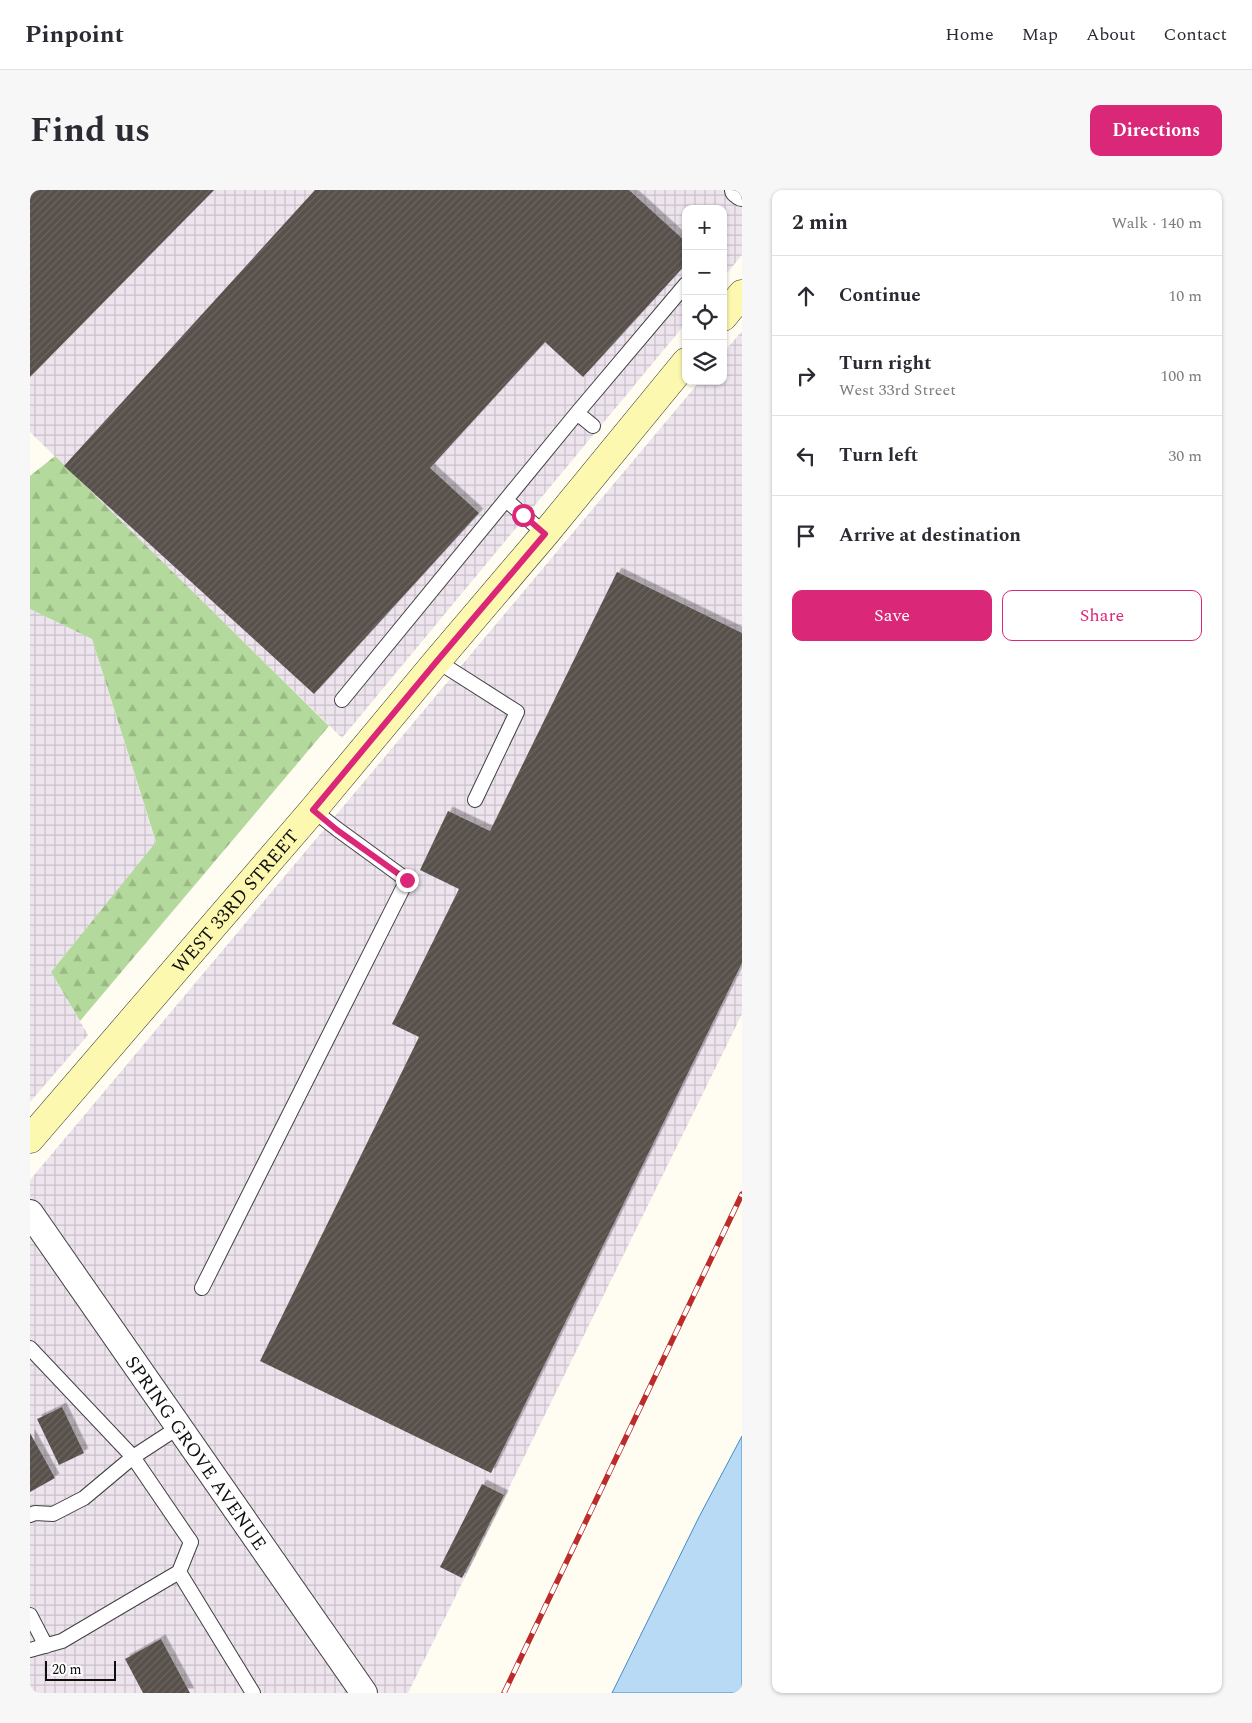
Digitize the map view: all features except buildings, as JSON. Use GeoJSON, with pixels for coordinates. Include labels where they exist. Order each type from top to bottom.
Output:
{"type":"FeatureCollection","features":[{"type":"Feature","properties":{"kind":"street"},"geometry":{"type":"LineString","coordinates":[[738,190],[742,193]]}},
{"type":"Feature","properties":{"kind":"street"},"geometry":{"type":"LineString","coordinates":[[727,312],[742,294]]}},
{"type":"Feature","properties":{"kind":"street","name":"WEST 33RD STREET"},"geometry":{"type":"LineString","coordinates":[[30,1139],[313,810],[545,534],[682,367]]}},
{"type":"Feature","properties":{"kind":"street","name":"SPRING GROVE AVENUE"},"geometry":{"type":"LineString","coordinates":[[30,1213],[361,1692]]}},
{"type":"Feature","properties":{"kind":"lane"},"geometry":{"type":"LineString","coordinates":[[342,700],[576,413],[682,289]]}},
{"type":"Feature","properties":{"kind":"lane"},"geometry":{"type":"LineString","coordinates":[[576,413],[592,426]]}},
{"type":"Feature","properties":{"kind":"lane"},"geometry":{"type":"LineString","coordinates":[[506,500],[545,534]]}},
{"type":"Feature","properties":{"kind":"lane"},"geometry":{"type":"LineString","coordinates":[[437,661],[517,712],[475,800]]}},
{"type":"Feature","properties":{"kind":"lane"},"geometry":{"type":"LineString","coordinates":[[202,1288],[407,880],[337,830],[313,810]]}},
{"type":"Feature","properties":{"kind":"lane"},"geometry":{"type":"LineString","coordinates":[[30,1348],[133,1457],[191,1542],[179,1572],[62,1641],[30,1650]]}},
{"type":"Feature","properties":{"kind":"lane"},"geometry":{"type":"LineString","coordinates":[[30,1515],[35,1513],[53,1514],[84,1498],[133,1457],[179,1426]]}},
{"type":"Feature","properties":{"kind":"lane"},"geometry":{"type":"LineString","coordinates":[[179,1572],[253,1693]]}},
{"type":"Feature","properties":{"kind":"lane"},"geometry":{"type":"LineString","coordinates":[[30,1615],[46,1646]]}},
{"type":"Feature","properties":{"kind":"shaded area"},"geometry":{"type":"Polygon","coordinates":[[[30,190],[742,190],[742,255],[727,273],[727,205],[682,205],[682,328],[342,738],[30,432],[30,190]]]}},
{"type":"Feature","properties":{"kind":"shaded area"},"geometry":{"type":"Polygon","coordinates":[[[742,331],[742,1014],[408,1693],[30,1693],[30,1180],[697,385],[727,385],[727,348],[742,331]]]}},
{"type":"Feature","properties":{"kind":"shaded area"},"geometry":{"type":"Polygon","coordinates":[[[30,609],[92,639],[156,843],[51,972],[88,1035],[30,1102],[30,609]]]}},
{"type":"Feature","properties":{"kind":"green space"},"geometry":{"type":"Polygon","coordinates":[[[55,456],[329,726],[80,1021],[51,972],[156,842],[92,639],[30,609],[30,476],[55,456]]]}},
{"type":"Feature","properties":{"kind":"water"},"geometry":{"type":"Polygon","coordinates":[[[742,1436],[742,1693],[612,1693],[699,1517],[742,1436]]]}},
{"type":"Feature","properties":{"kind":"railway"},"geometry":{"type":"LineString","coordinates":[[504,1693],[742,1194]]}},
{"type":"Feature","properties":{"kind":"route"},"geometry":{"type":"LineString","coordinates":[[407,880],[337,830],[313,810],[545,534],[523,515]]}}]}
